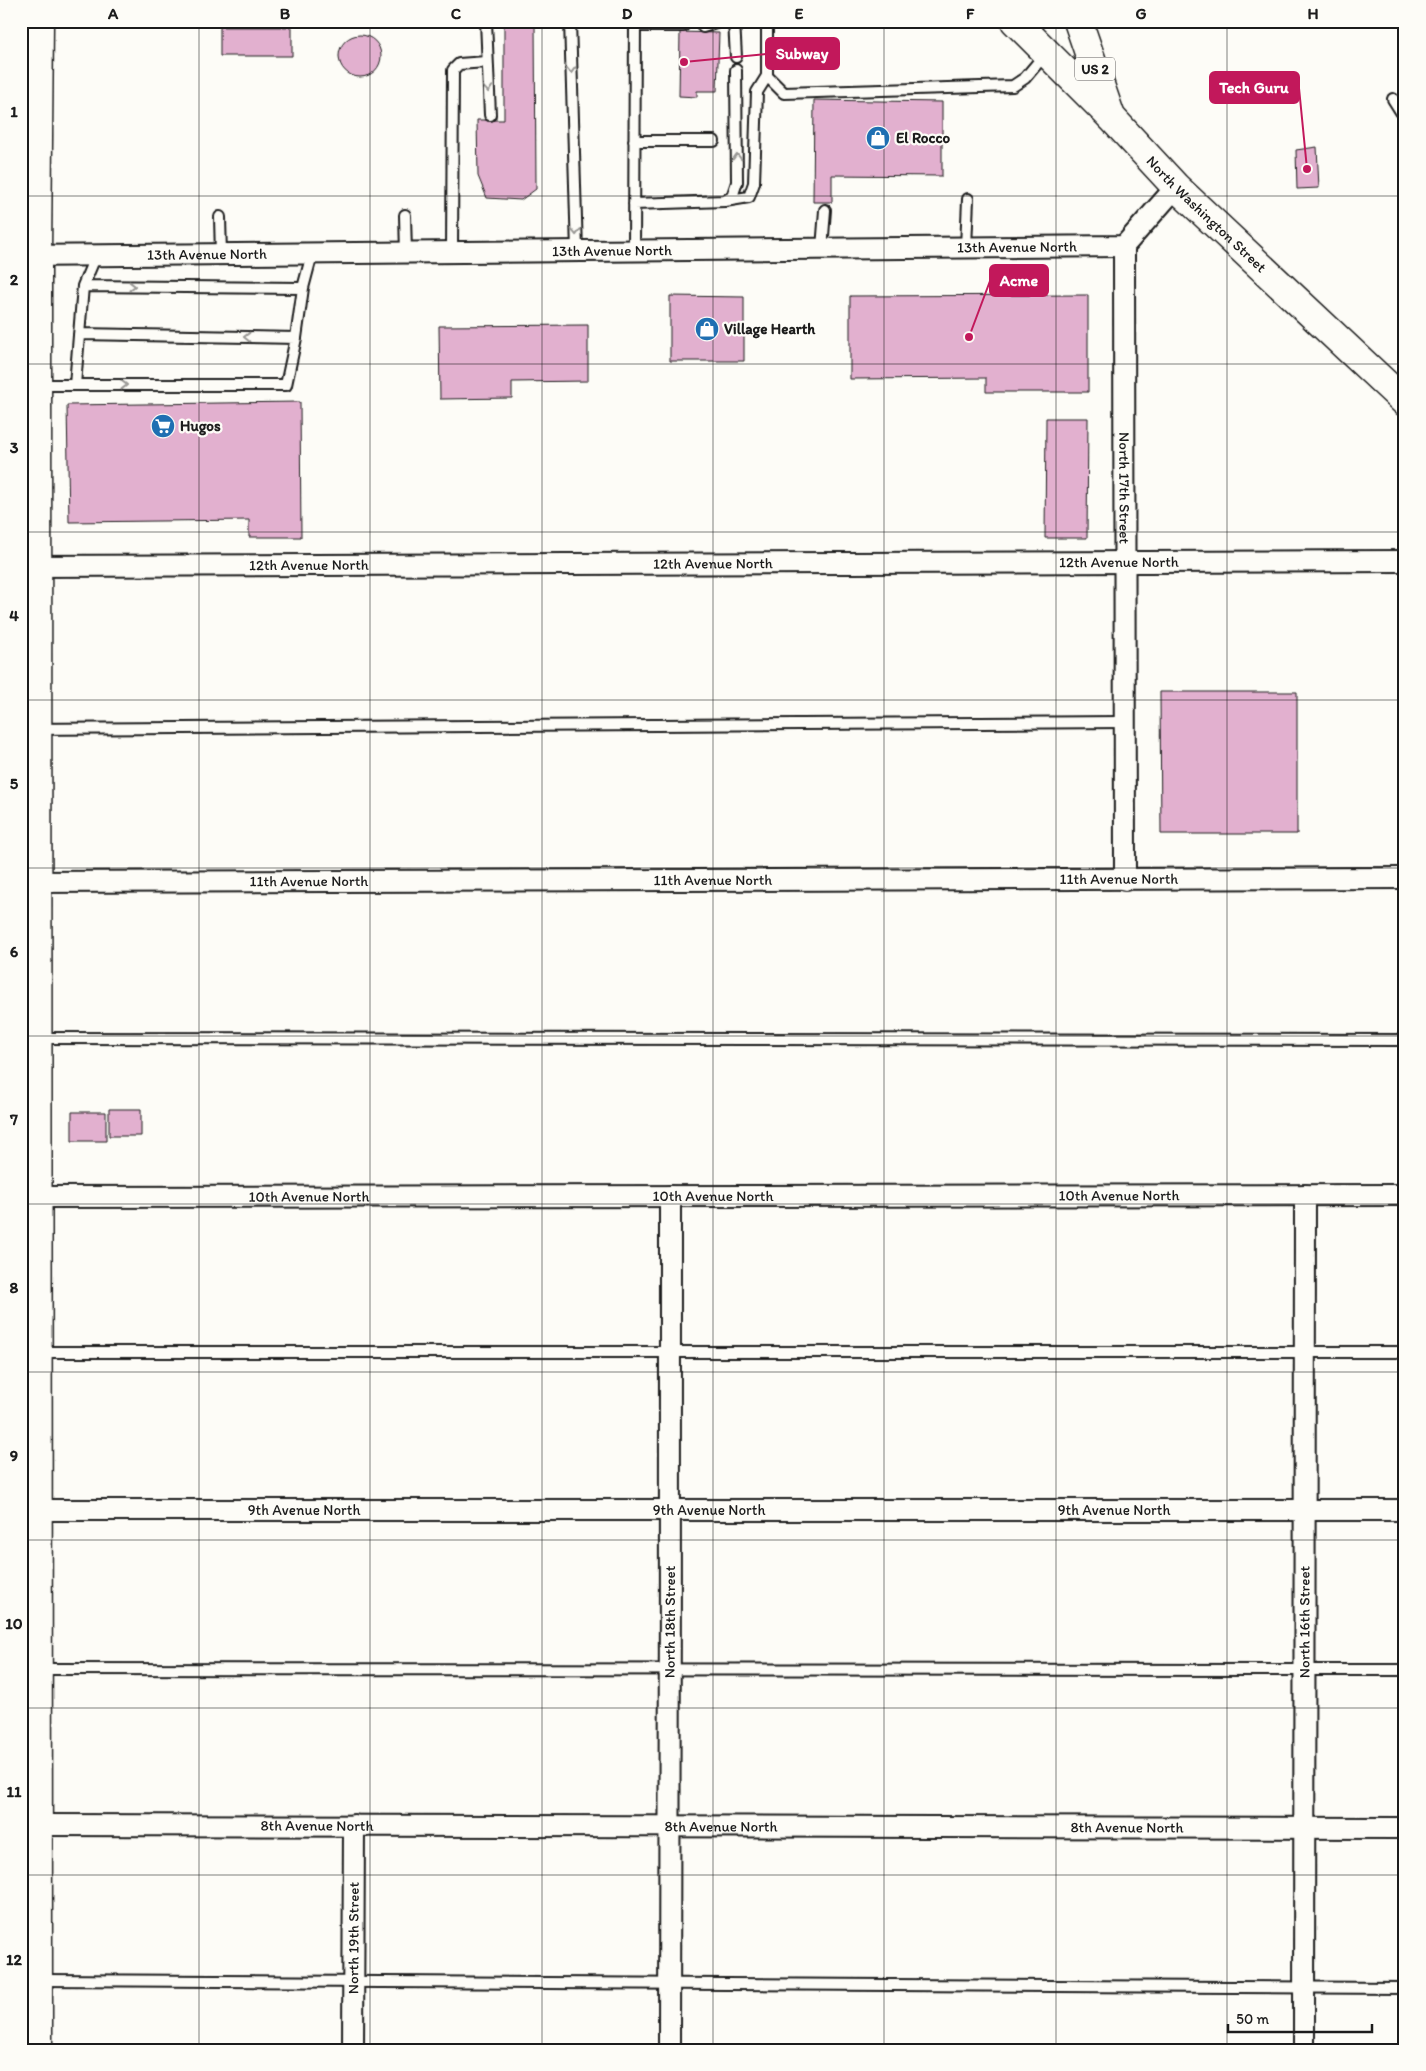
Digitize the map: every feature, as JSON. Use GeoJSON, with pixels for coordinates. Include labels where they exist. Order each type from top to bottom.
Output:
{"type":"FeatureCollection","features":[{"type":"Feature","properties":{"kind":"main road"},"geometry":{"type":"LineString","coordinates":[[33,2044],[39,1980],[39,1825],[30,1769],[38,1669],[30,1502],[29,1352],[30,566],[35,396],[29,256],[33,151],[29,66],[39,21]]}},
{"type":"Feature","properties":{"kind":"main road","name":"North Washington Street"},"geometry":{"type":"LineString","coordinates":[[1015,21],[1111,117],[1176,187],[1405,402]]}},
{"type":"Feature","properties":{"kind":"main road","name":"US 2"},"geometry":{"type":"LineString","coordinates":[[1078,21],[1111,117]]}},
{"type":"Feature","properties":{"kind":"street"},"geometry":{"type":"LineString","coordinates":[[1124,246],[1176,187]]}},
{"type":"Feature","properties":{"kind":"street","name":"13th Avenue North"},"geometry":{"type":"LineString","coordinates":[[29,256],[1124,246]]}},
{"type":"Feature","properties":{"kind":"street","name":"North 17th Street"},"geometry":{"type":"LineString","coordinates":[[1124,246],[1125,880]]}},
{"type":"Feature","properties":{"kind":"street","name":"12th Avenue North"},"geometry":{"type":"LineString","coordinates":[[30,566],[1405,561]]}},
{"type":"Feature","properties":{"kind":"street","name":"11th Avenue North"},"geometry":{"type":"LineString","coordinates":[[29,882],[1405,878]]}},
{"type":"Feature","properties":{"kind":"street","name":"North 16th Street"},"geometry":{"type":"LineString","coordinates":[[1304,2050],[1305,1195]]}},
{"type":"Feature","properties":{"kind":"street","name":"10th Avenue North"},"geometry":{"type":"LineString","coordinates":[[30,1197],[1405,1195]]}},
{"type":"Feature","properties":{"kind":"street","name":"North 18th Street"},"geometry":{"type":"LineString","coordinates":[[669,2050],[672,1511],[670,1196]]}},
{"type":"Feature","properties":{"kind":"street","name":"9th Avenue North"},"geometry":{"type":"LineString","coordinates":[[30,1502],[672,1511],[1405,1510]]}},
{"type":"Feature","properties":{"kind":"street","name":"8th Avenue North"},"geometry":{"type":"LineString","coordinates":[[39,1825],[1405,1828]]}},
{"type":"Feature","properties":{"kind":"street","name":"North 19th Street"},"geometry":{"type":"LineString","coordinates":[[353,2050],[354,1825]]}},
{"type":"Feature","properties":{"kind":"lane"},"geometry":{"type":"LineString","coordinates":[[486,21],[486,62],[490,116]]}},
{"type":"Feature","properties":{"kind":"lane"},"geometry":{"type":"LineString","coordinates":[[570,21],[577,251]]}},
{"type":"Feature","properties":{"kind":"lane"},"geometry":{"type":"LineString","coordinates":[[703,27],[722,21]]}},
{"type":"Feature","properties":{"kind":"lane"},"geometry":{"type":"LineString","coordinates":[[734,21],[736,57]]}},
{"type":"Feature","properties":{"kind":"lane"},"geometry":{"type":"LineString","coordinates":[[634,204],[725,201],[749,197],[754,183],[757,92],[767,76],[767,21]]}},
{"type":"Feature","properties":{"kind":"lane"},"geometry":{"type":"LineString","coordinates":[[634,251],[635,24],[683,26]]}},
{"type":"Feature","properties":{"kind":"lane"},"geometry":{"type":"LineString","coordinates":[[767,76],[784,93],[1013,86],[1025,78],[1046,53]]}},
{"type":"Feature","properties":{"kind":"lane"},"geometry":{"type":"LineString","coordinates":[[452,253],[453,70],[460,64],[486,62]]}},
{"type":"Feature","properties":{"kind":"lane"},"geometry":{"type":"LineString","coordinates":[[725,201],[732,197],[737,182],[736,70]]}},
{"type":"Feature","properties":{"kind":"lane"},"geometry":{"type":"LineString","coordinates":[[1393,99],[1405,118]]}},
{"type":"Feature","properties":{"kind":"lane"},"geometry":{"type":"LineString","coordinates":[[634,141],[714,141]]}},
{"type":"Feature","properties":{"kind":"lane"},"geometry":{"type":"LineString","coordinates":[[966,248],[968,199]]}},
{"type":"Feature","properties":{"kind":"lane"},"geometry":{"type":"LineString","coordinates":[[822,249],[825,210]]}},
{"type":"Feature","properties":{"kind":"lane"},"geometry":{"type":"LineString","coordinates":[[405,215],[406,253]]}},
{"type":"Feature","properties":{"kind":"lane"},"geometry":{"type":"LineString","coordinates":[[220,217],[221,255]]}},
{"type":"Feature","properties":{"kind":"lane"},"geometry":{"type":"LineString","coordinates":[[35,396],[75,385],[286,385],[296,338],[303,288],[312,254]]}},
{"type":"Feature","properties":{"kind":"lane"},"geometry":{"type":"LineString","coordinates":[[75,385],[83,286],[96,256]]}},
{"type":"Feature","properties":{"kind":"lane"},"geometry":{"type":"LineString","coordinates":[[83,286],[303,288]]}},
{"type":"Feature","properties":{"kind":"lane"},"geometry":{"type":"LineString","coordinates":[[78,334],[296,338]]}},
{"type":"Feature","properties":{"kind":"lane"},"geometry":{"type":"LineString","coordinates":[[29,729],[1125,722]]}},
{"type":"Feature","properties":{"kind":"lane"},"geometry":{"type":"LineString","coordinates":[[29,1038],[1405,1040]]}},
{"type":"Feature","properties":{"kind":"lane"},"geometry":{"type":"LineString","coordinates":[[29,1352],[1405,1352]]}},
{"type":"Feature","properties":{"kind":"lane"},"geometry":{"type":"LineString","coordinates":[[38,1669],[1405,1670]]}},
{"type":"Feature","properties":{"kind":"lane"},"geometry":{"type":"LineString","coordinates":[[39,1980],[1405,1988]]}},
{"type":"Feature","properties":{"kind":"building"},"geometry":{"type":"Polygon","coordinates":[[[504,21],[535,21],[536,189],[521,200],[487,198],[478,176],[477,120],[504,120],[504,21]]]}},
{"type":"Feature","properties":{"kind":"building"},"geometry":{"type":"Polygon","coordinates":[[[220,27],[292,27],[292,56],[220,56],[220,27]]]}},
{"type":"Feature","properties":{"kind":"building"},"geometry":{"type":"Polygon","coordinates":[[[680,32],[719,33],[717,91],[697,91],[697,97],[679,96],[680,32]]]}},
{"type":"Feature","properties":{"kind":"building"},"geometry":{"type":"Polygon","coordinates":[[[364,35],[372,38],[378,44],[381,56],[378,68],[372,74],[356,77],[348,74],[342,68],[339,52],[342,44],[348,38],[364,35]]]}},
{"type":"Feature","properties":{"kind":"building","name":"El Rocco"},"geometry":{"type":"Polygon","coordinates":[[[814,100],[942,102],[942,176],[832,175],[832,202],[813,202],[814,100]]]}},
{"type":"Feature","properties":{"kind":"building"},"geometry":{"type":"Polygon","coordinates":[[[1317,147],[1319,188],[1297,189],[1296,150],[1317,147]]]}},
{"type":"Feature","properties":{"kind":"building"},"geometry":{"type":"Polygon","coordinates":[[[1088,295],[1088,392],[986,392],[986,378],[850,379],[850,296],[1088,295]]]}},
{"type":"Feature","properties":{"kind":"building","name":"Village Hearth"},"geometry":{"type":"Polygon","coordinates":[[[670,296],[744,297],[744,361],[670,361],[670,296]]]}},
{"type":"Feature","properties":{"kind":"building"},"geometry":{"type":"Polygon","coordinates":[[[588,325],[588,381],[512,382],[512,398],[440,399],[439,326],[588,325]]]}},
{"type":"Feature","properties":{"kind":"building"},"geometry":{"type":"Polygon","coordinates":[[[300,402],[301,537],[249,537],[249,520],[69,522],[67,405],[300,402]]]}},
{"type":"Feature","properties":{"kind":"building"},"geometry":{"type":"Polygon","coordinates":[[[1046,418],[1088,418],[1087,538],[1045,538],[1046,418]]]}},
{"type":"Feature","properties":{"kind":"building"},"geometry":{"type":"Polygon","coordinates":[[[1160,692],[1297,692],[1297,834],[1161,834],[1160,692]]]}},
{"type":"Feature","properties":{"kind":"building"},"geometry":{"type":"Polygon","coordinates":[[[109,1109],[141,1109],[141,1136],[109,1136],[109,1109]]]}},
{"type":"Feature","properties":{"kind":"building"},"geometry":{"type":"Polygon","coordinates":[[[72,1112],[106,1112],[106,1141],[72,1141],[72,1112]]]}},
{"type":"Feature","properties":{"kind":"place","name":"Subway"},"geometry":{"type":"Point","coordinates":[684,62]}},
{"type":"Feature","properties":{"kind":"place","name":"El Rocco"},"geometry":{"type":"Point","coordinates":[878,138]}},
{"type":"Feature","properties":{"kind":"place","name":"Tech Guru"},"geometry":{"type":"Point","coordinates":[1307,169]}},
{"type":"Feature","properties":{"kind":"place","name":"Village Hearth"},"geometry":{"type":"Point","coordinates":[707,329]}},
{"type":"Feature","properties":{"kind":"place","name":"Acme"},"geometry":{"type":"Point","coordinates":[969,337]}},
{"type":"Feature","properties":{"kind":"place","name":"Hugos"},"geometry":{"type":"Point","coordinates":[163,426]}}]}
